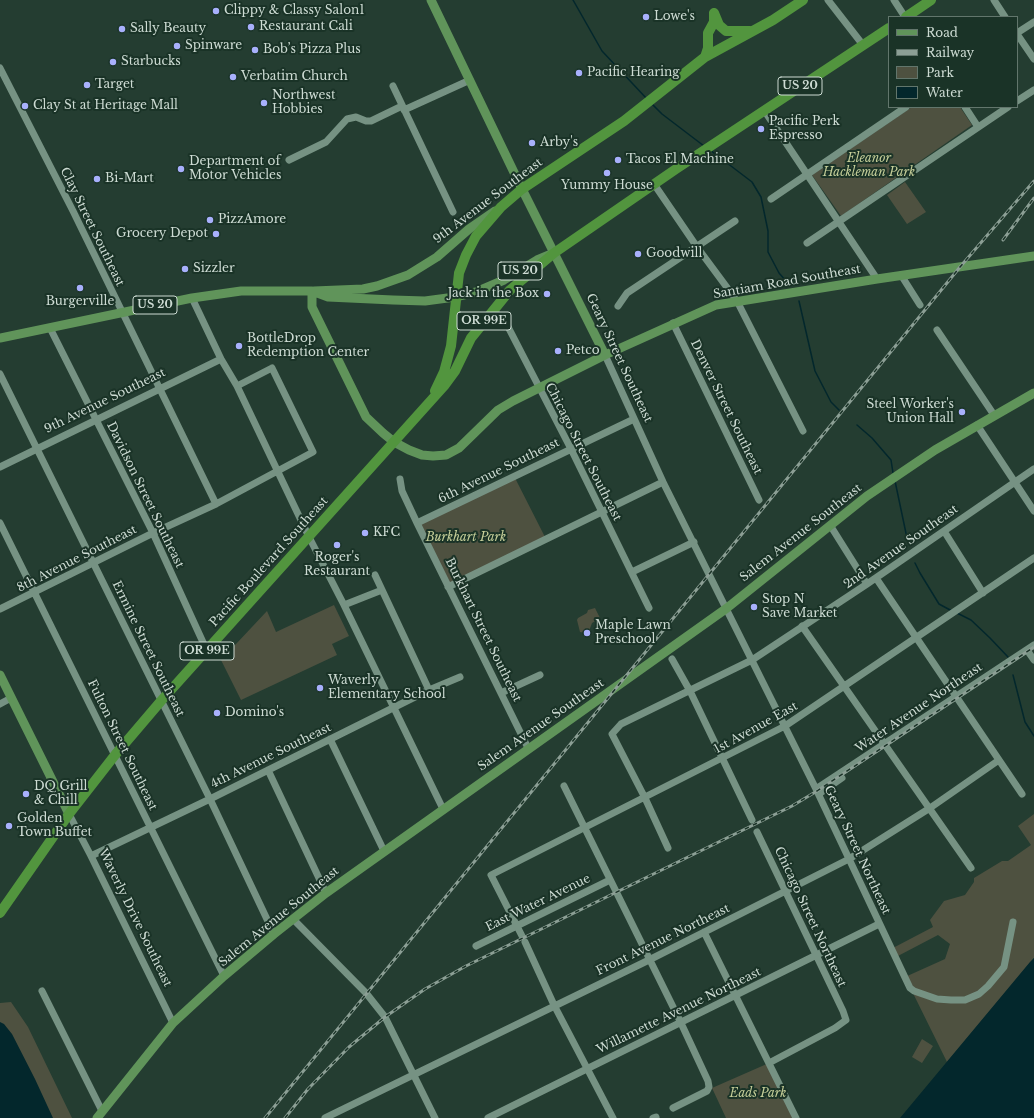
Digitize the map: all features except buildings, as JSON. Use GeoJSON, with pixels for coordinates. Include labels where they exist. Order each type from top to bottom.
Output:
{"type":"FeatureCollection","features":[{"type":"Feature","properties":{"kind":"highway","name":"9th Avenue Southeast"},"geometry":{"type":"LineString","coordinates":[[501,206],[522,189],[624,122],[705,57],[773,20],[803,0]]}},
{"type":"Feature","properties":{"kind":"highway"},"geometry":{"type":"LineString","coordinates":[[907,16],[931,0]]}},
{"type":"Feature","properties":{"kind":"highway"},"geometry":{"type":"LineString","coordinates":[[705,57],[708,48],[708,33],[714,22],[714,13],[720,25],[726,31],[754,30]]}},
{"type":"Feature","properties":{"kind":"highway","name":"Pacific Boulevard Southeast"},"geometry":{"type":"LineString","coordinates":[[0,913],[69,814],[115,755],[161,701],[448,381],[455,371],[471,338],[510,290],[554,253],[711,144],[888,29]]}},
{"type":"Feature","properties":{"kind":"highway","name":"Pacific Boulevard Southeast"},"geometry":{"type":"LineString","coordinates":[[430,402],[444,372],[451,346],[455,297],[459,272],[476,236],[501,206]]}},
{"type":"Feature","properties":{"kind":"main road","name":"Geary Street Southeast"},"geometry":{"type":"LineString","coordinates":[[431,0],[522,189],[605,355]]}},
{"type":"Feature","properties":{"kind":"main road","name":"9th Avenue Southeast"},"geometry":{"type":"LineString","coordinates":[[312,291],[363,289],[377,286],[408,275],[437,257],[469,229],[501,206]]}},
{"type":"Feature","properties":{"kind":"main road","name":"US 20"},"geometry":{"type":"LineString","coordinates":[[0,338],[192,298],[241,291],[312,291],[328,297],[425,301],[455,297],[476,292],[504,280],[537,260],[554,253]]}},
{"type":"Feature","properties":{"kind":"main road","name":"Santiam Road Southeast"},"geometry":{"type":"LineString","coordinates":[[394,442],[422,456],[446,454],[459,448],[498,410],[538,388],[605,355],[673,323],[716,305],[1034,256]]}},
{"type":"Feature","properties":{"kind":"main road"},"geometry":{"type":"LineString","coordinates":[[312,291],[312,307],[366,417],[383,434],[394,442]]}},
{"type":"Feature","properties":{"kind":"main road","name":"Salem Avenue Southeast"},"geometry":{"type":"LineString","coordinates":[[99,1114],[173,1022],[224,976],[326,893],[727,608],[867,496],[901,472],[977,425],[1034,393]]}},
{"type":"Feature","properties":{"kind":"main road","name":"Waverly Drive Southeast"},"geometry":{"type":"LineString","coordinates":[[0,675],[69,814]]}},
{"type":"Feature","properties":{"kind":"street"},"geometry":{"type":"LineString","coordinates":[[828,0],[863,45]]}},
{"type":"Feature","properties":{"kind":"street"},"geometry":{"type":"LineString","coordinates":[[894,0],[905,16]]}},
{"type":"Feature","properties":{"kind":"street"},"geometry":{"type":"LineString","coordinates":[[994,0],[1004,16]]}},
{"type":"Feature","properties":{"kind":"street"},"geometry":{"type":"LineString","coordinates":[[1018,33],[1034,22]]}},
{"type":"Feature","properties":{"kind":"street"},"geometry":{"type":"LineString","coordinates":[[1018,35],[1034,59]]}},
{"type":"Feature","properties":{"kind":"street","name":"Clay Street Southeast"},"geometry":{"type":"LineString","coordinates":[[0,68],[216,504]]}},
{"type":"Feature","properties":{"kind":"street"},"geometry":{"type":"LineString","coordinates":[[289,160],[326,142],[348,119],[356,117],[366,121],[371,121],[470,80]]}},
{"type":"Feature","properties":{"kind":"street"},"geometry":{"type":"LineString","coordinates":[[393,86],[453,212]]}},
{"type":"Feature","properties":{"kind":"street"},"geometry":{"type":"LineString","coordinates":[[1018,100],[1034,90]]}},
{"type":"Feature","properties":{"kind":"street"},"geometry":{"type":"LineString","coordinates":[[771,199],[905,108]]}},
{"type":"Feature","properties":{"kind":"street"},"geometry":{"type":"LineString","coordinates":[[966,108],[978,127]]}},
{"type":"Feature","properties":{"kind":"street"},"geometry":{"type":"LineString","coordinates":[[807,243],[1006,108]]}},
{"type":"Feature","properties":{"kind":"street"},"geometry":{"type":"LineString","coordinates":[[764,110],[806,174],[840,221],[877,279]]}},
{"type":"Feature","properties":{"kind":"street"},"geometry":{"type":"LineString","coordinates":[[654,184],[737,301],[803,431]]}},
{"type":"Feature","properties":{"kind":"street"},"geometry":{"type":"LineString","coordinates":[[618,306],[627,293],[735,221]]}},
{"type":"Feature","properties":{"kind":"street"},"geometry":{"type":"LineString","coordinates":[[901,276],[920,305]]}},
{"type":"Feature","properties":{"kind":"street"},"geometry":{"type":"LineString","coordinates":[[192,298],[237,386],[309,537],[344,605],[443,809]]}},
{"type":"Feature","properties":{"kind":"street","name":"Chicago Street Southeast"},"geometry":{"type":"LineString","coordinates":[[492,311],[504,319],[538,388],[571,449],[649,608]]}},
{"type":"Feature","properties":{"kind":"street","name":"Denver Street Southeast"},"geometry":{"type":"LineString","coordinates":[[673,323],[759,500]]}},
{"type":"Feature","properties":{"kind":"street","name":"Davidson Street Southeast"},"geometry":{"type":"LineString","coordinates":[[50,328],[153,533],[208,650]]}},
{"type":"Feature","properties":{"kind":"street"},"geometry":{"type":"LineString","coordinates":[[937,330],[994,415]]}},
{"type":"Feature","properties":{"kind":"street","name":"Geary Street Southeast"},"geometry":{"type":"LineString","coordinates":[[605,355],[663,482],[786,726]]}},
{"type":"Feature","properties":{"kind":"street","name":"9th Avenue Southeast"},"geometry":{"type":"LineString","coordinates":[[0,467],[222,359]]}},
{"type":"Feature","properties":{"kind":"street","name":"8th Avenue Southeast"},"geometry":{"type":"LineString","coordinates":[[0,609],[35,593],[153,533],[216,504],[313,452],[272,368],[237,386]]}},
{"type":"Feature","properties":{"kind":"street","name":"Ermine Street Southeast"},"geometry":{"type":"LineString","coordinates":[[0,374],[210,799],[274,934]]}},
{"type":"Feature","properties":{"kind":"street","name":"6th Avenue Southeast"},"geometry":{"type":"LineString","coordinates":[[417,523],[634,419]]}},
{"type":"Feature","properties":{"kind":"street"},"geometry":{"type":"LineString","coordinates":[[977,425],[1034,511]]}},
{"type":"Feature","properties":{"kind":"street","name":"2nd Avenue Southeast"},"geometry":{"type":"LineString","coordinates":[[645,798],[612,734],[621,724],[752,660],[876,578],[1034,469]]}},
{"type":"Feature","properties":{"kind":"street","name":"Burkhart Street Southeast"},"geometry":{"type":"LineString","coordinates":[[400,479],[402,491],[417,523],[528,748]]}},
{"type":"Feature","properties":{"kind":"street"},"geometry":{"type":"LineString","coordinates":[[448,587],[663,482]]}},
{"type":"Feature","properties":{"kind":"street","name":"Fulton Street Southeast"},"geometry":{"type":"LineString","coordinates":[[0,523],[224,976]]}},
{"type":"Feature","properties":{"kind":"street"},"geometry":{"type":"LineString","coordinates":[[830,525],[867,584]]}},
{"type":"Feature","properties":{"kind":"street"},"geometry":{"type":"LineString","coordinates":[[944,531],[982,593]]}},
{"type":"Feature","properties":{"kind":"street"},"geometry":{"type":"LineString","coordinates":[[632,572],[694,542]]}},
{"type":"Feature","properties":{"kind":"street","name":"1st Avenue East"},"geometry":{"type":"LineString","coordinates":[[517,926],[492,875],[786,726],[1034,558]]}},
{"type":"Feature","properties":{"kind":"street"},"geometry":{"type":"LineString","coordinates":[[375,575],[429,690]]}},
{"type":"Feature","properties":{"kind":"street"},"geometry":{"type":"LineString","coordinates":[[876,578],[956,699],[1022,794]]}},
{"type":"Feature","properties":{"kind":"street"},"geometry":{"type":"LineString","coordinates":[[344,605],[382,590]]}},
{"type":"Feature","properties":{"kind":"street"},"geometry":{"type":"LineString","coordinates":[[802,626],[846,686],[971,868]]}},
{"type":"Feature","properties":{"kind":"street","name":"Water Avenue Northeast"},"geometry":{"type":"LineString","coordinates":[[818,792],[1030,650],[1034,645]]}},
{"type":"Feature","properties":{"kind":"street"},"geometry":{"type":"LineString","coordinates":[[1030,650],[1034,660]]}},
{"type":"Feature","properties":{"kind":"street"},"geometry":{"type":"LineString","coordinates":[[672,658],[690,691],[752,820]]}},
{"type":"Feature","properties":{"kind":"street"},"geometry":{"type":"LineString","coordinates":[[501,693],[540,675]]}},
{"type":"Feature","properties":{"kind":"street","name":"4th Avenue Southeast"},"geometry":{"type":"LineString","coordinates":[[92,856],[460,676]]}},
{"type":"Feature","properties":{"kind":"street"},"geometry":{"type":"LineString","coordinates":[[0,704],[11,698]]}},
{"type":"Feature","properties":{"kind":"street","name":"Geary Street Northeast"},"geometry":{"type":"LineString","coordinates":[[786,726],[908,983],[914,991],[937,999],[965,1000],[978,994],[988,986],[1004,966],[1012,922]]}},
{"type":"Feature","properties":{"kind":"street"},"geometry":{"type":"LineString","coordinates":[[330,739],[384,851]]}},
{"type":"Feature","properties":{"kind":"street","name":"Front Avenue Northeast"},"geometry":{"type":"LineString","coordinates":[[325,1118],[649,960],[849,859],[930,808],[999,760]]}},
{"type":"Feature","properties":{"kind":"street"},"geometry":{"type":"LineString","coordinates":[[268,770],[326,893]]}},
{"type":"Feature","properties":{"kind":"street"},"geometry":{"type":"LineString","coordinates":[[564,786],[708,1081],[709,1087],[707,1091],[673,1108]]}},
{"type":"Feature","properties":{"kind":"street"},"geometry":{"type":"LineString","coordinates":[[645,798],[668,848]]}},
{"type":"Feature","properties":{"kind":"street","name":"Waverly Drive Southeast"},"geometry":{"type":"LineString","coordinates":[[69,814],[92,856],[173,1022]]}},
{"type":"Feature","properties":{"kind":"street","name":"Chicago Street Northeast"},"geometry":{"type":"LineString","coordinates":[[757,832],[846,1020],[835,1028],[769,1063]]}},
{"type":"Feature","properties":{"kind":"street","name":"East Water Avenue"},"geometry":{"type":"LineString","coordinates":[[476,946],[610,880]]}},
{"type":"Feature","properties":{"kind":"street"},"geometry":{"type":"LineString","coordinates":[[293,919],[366,993],[386,1017],[435,1118]]}},
{"type":"Feature","properties":{"kind":"street","name":"Willamette Avenue Northeast"},"geometry":{"type":"LineString","coordinates":[[488,1118],[880,924]]}},
{"type":"Feature","properties":{"kind":"street"},"geometry":{"type":"LineString","coordinates":[[517,926],[554,1005],[613,1118]]}},
{"type":"Feature","properties":{"kind":"street"},"geometry":{"type":"LineString","coordinates":[[704,932],[796,1118]]}},
{"type":"Feature","properties":{"kind":"street"},"geometry":{"type":"LineString","coordinates":[[42,991],[99,1114]]}},
{"type":"Feature","properties":{"kind":"green space","name":"Eleanor Hackleman Park"},"geometry":{"type":"Polygon","coordinates":[[[911,108],[961,108],[972,125],[841,216],[812,175],[911,108]]]}},
{"type":"Feature","properties":{"kind":"green space"},"geometry":{"type":"Polygon","coordinates":[[[905,182],[926,212],[907,224],[887,195],[905,182]]]}},
{"type":"Feature","properties":{"kind":"green space","name":"Burkhart Park"},"geometry":{"type":"Polygon","coordinates":[[[514,476],[546,539],[448,587],[417,523],[514,476]]]}},
{"type":"Feature","properties":{"kind":"green space"},"geometry":{"type":"Polygon","coordinates":[[[334,605],[349,636],[332,644],[337,655],[241,700],[221,660],[267,611],[276,632],[334,605]]]}},
{"type":"Feature","properties":{"kind":"green space"},"geometry":{"type":"Polygon","coordinates":[[[595,608],[600,618],[592,623],[589,631],[585,633],[580,632],[577,620],[578,618],[587,613],[588,610],[595,608]]]}},
{"type":"Feature","properties":{"kind":"green space"},"geometry":{"type":"Polygon","coordinates":[[[1034,814],[1034,958],[947,1062],[905,977],[945,959],[950,944],[938,935],[896,957],[891,949],[933,927],[930,920],[944,901],[965,895],[974,882],[974,878],[1002,861],[1008,861],[1031,845],[1018,826],[1034,814]]]}},
{"type":"Feature","properties":{"kind":"green space"},"geometry":{"type":"Polygon","coordinates":[[[11,1002],[28,1027],[72,1118],[0,1118],[0,1003],[11,1002]]]}},
{"type":"Feature","properties":{"kind":"green space"},"geometry":{"type":"Polygon","coordinates":[[[922,1039],[933,1046],[922,1063],[912,1057],[922,1039]]]}},
{"type":"Feature","properties":{"kind":"green space","name":"Eads Park"},"geometry":{"type":"Polygon","coordinates":[[[769,1063],[796,1118],[726,1118],[712,1088],[769,1063]]]}},
{"type":"Feature","properties":{"kind":"water"},"geometry":{"type":"Polygon","coordinates":[[[1034,958],[1034,1118],[900,1118],[1030,962],[1034,958]]]}},
{"type":"Feature","properties":{"kind":"water"},"geometry":{"type":"Polygon","coordinates":[[[0,1022],[4,1024],[12,1034],[53,1118],[0,1118],[0,1022]]]}},
{"type":"Feature","properties":{"kind":"waterway"},"geometry":{"type":"LineString","coordinates":[[573,0],[602,51],[647,99]]}},
{"type":"Feature","properties":{"kind":"waterway"},"geometry":{"type":"LineString","coordinates":[[652,104],[662,114],[704,146]]}},
{"type":"Feature","properties":{"kind":"waterway"},"geometry":{"type":"LineString","coordinates":[[710,150],[752,182],[761,197],[768,231],[768,252],[779,273],[786,281]]}},
{"type":"Feature","properties":{"kind":"waterway"},"geometry":{"type":"LineString","coordinates":[[799,301],[815,371],[831,402],[839,410]]}},
{"type":"Feature","properties":{"kind":"waterway"},"geometry":{"type":"LineString","coordinates":[[857,425],[872,438],[891,460],[893,473]]}},
{"type":"Feature","properties":{"kind":"waterway"},"geometry":{"type":"LineString","coordinates":[[895,481],[907,538]]}},
{"type":"Feature","properties":{"kind":"waterway"},"geometry":{"type":"LineString","coordinates":[[915,563],[939,604],[952,611]]}},
{"type":"Feature","properties":{"kind":"waterway"},"geometry":{"type":"LineString","coordinates":[[957,613],[971,620],[1008,657]]}},
{"type":"Feature","properties":{"kind":"waterway"},"geometry":{"type":"LineString","coordinates":[[1013,675],[1025,722],[1034,736]]}},
{"type":"Feature","properties":{"kind":"railway"},"geometry":{"type":"LineString","coordinates":[[265,1118],[960,267],[1034,181]]}},
{"type":"Feature","properties":{"kind":"railway"},"geometry":{"type":"LineString","coordinates":[[1003,240],[1034,198]]}},
{"type":"Feature","properties":{"kind":"railway"},"geometry":{"type":"LineString","coordinates":[[285,1118],[308,1089],[349,1047],[385,1017],[425,989],[466,966],[792,806],[1034,647]]}},
{"type":"Feature","properties":{"kind":"place","name":"Clippy & Classy Salon1"},"geometry":{"type":"Point","coordinates":[216,11]}},
{"type":"Feature","properties":{"kind":"place","name":"Lowe's"},"geometry":{"type":"Point","coordinates":[646,17]}},
{"type":"Feature","properties":{"kind":"place","name":"Restaurant Cali"},"geometry":{"type":"Point","coordinates":[251,27]}},
{"type":"Feature","properties":{"kind":"place","name":"Sally Beauty"},"geometry":{"type":"Point","coordinates":[122,29]}},
{"type":"Feature","properties":{"kind":"place","name":"Spinware"},"geometry":{"type":"Point","coordinates":[177,46]}},
{"type":"Feature","properties":{"kind":"place","name":"Bob’s Pizza Plus"},"geometry":{"type":"Point","coordinates":[255,50]}},
{"type":"Feature","properties":{"kind":"place","name":"Starbucks"},"geometry":{"type":"Point","coordinates":[113,62]}},
{"type":"Feature","properties":{"kind":"place","name":"Pacific Hearing"},"geometry":{"type":"Point","coordinates":[579,73]}},
{"type":"Feature","properties":{"kind":"place","name":"Verbatim Church"},"geometry":{"type":"Point","coordinates":[233,77]}},
{"type":"Feature","properties":{"kind":"place","name":"Target"},"geometry":{"type":"Point","coordinates":[87,85]}},
{"type":"Feature","properties":{"kind":"place","name":"Northwest Hobbies"},"geometry":{"type":"Point","coordinates":[264,103]}},
{"type":"Feature","properties":{"kind":"place","name":"Clay St at Heritage Mall"},"geometry":{"type":"Point","coordinates":[25,106]}},
{"type":"Feature","properties":{"kind":"place","name":"Pacific Perk Espresso"},"geometry":{"type":"Point","coordinates":[761,129]}},
{"type":"Feature","properties":{"kind":"place","name":"Arby's"},"geometry":{"type":"Point","coordinates":[532,143]}},
{"type":"Feature","properties":{"kind":"place","name":"Tacos El Machine"},"geometry":{"type":"Point","coordinates":[618,160]}},
{"type":"Feature","properties":{"kind":"place","name":"Department of Motor Vehicles"},"geometry":{"type":"Point","coordinates":[181,169]}},
{"type":"Feature","properties":{"kind":"place","name":"Yummy House"},"geometry":{"type":"Point","coordinates":[607,173]}},
{"type":"Feature","properties":{"kind":"place","name":"Bi-Mart"},"geometry":{"type":"Point","coordinates":[97,179]}},
{"type":"Feature","properties":{"kind":"place","name":"PizzAmore"},"geometry":{"type":"Point","coordinates":[210,220]}},
{"type":"Feature","properties":{"kind":"place","name":"Grocery Depot"},"geometry":{"type":"Point","coordinates":[216,234]}},
{"type":"Feature","properties":{"kind":"place","name":"Goodwill"},"geometry":{"type":"Point","coordinates":[638,254]}},
{"type":"Feature","properties":{"kind":"place","name":"Sizzler"},"geometry":{"type":"Point","coordinates":[185,269]}},
{"type":"Feature","properties":{"kind":"place","name":"Burgerville"},"geometry":{"type":"Point","coordinates":[80,288]}},
{"type":"Feature","properties":{"kind":"place","name":"Jack in the Box"},"geometry":{"type":"Point","coordinates":[547,294]}},
{"type":"Feature","properties":{"kind":"place","name":"BottleDrop Redemption Center"},"geometry":{"type":"Point","coordinates":[239,346]}},
{"type":"Feature","properties":{"kind":"place","name":"Petco"},"geometry":{"type":"Point","coordinates":[558,351]}},
{"type":"Feature","properties":{"kind":"place","name":"Steel Worker's Union Hall"},"geometry":{"type":"Point","coordinates":[962,412]}},
{"type":"Feature","properties":{"kind":"place","name":"KFC"},"geometry":{"type":"Point","coordinates":[365,533]}},
{"type":"Feature","properties":{"kind":"place","name":"Roger's Restaurant"},"geometry":{"type":"Point","coordinates":[337,545]}},
{"type":"Feature","properties":{"kind":"place","name":"Stop N Save Market"},"geometry":{"type":"Point","coordinates":[754,607]}},
{"type":"Feature","properties":{"kind":"place","name":"Maple Lawn Preschool"},"geometry":{"type":"Point","coordinates":[587,633]}},
{"type":"Feature","properties":{"kind":"place","name":"Waverly Elementary School"},"geometry":{"type":"Point","coordinates":[320,688]}},
{"type":"Feature","properties":{"kind":"place","name":"Domino's"},"geometry":{"type":"Point","coordinates":[217,713]}},
{"type":"Feature","properties":{"kind":"place","name":"DQ Grill & Chill"},"geometry":{"type":"Point","coordinates":[26,794]}},
{"type":"Feature","properties":{"kind":"place","name":"Golden Town Buffet"},"geometry":{"type":"Point","coordinates":[9,826]}}]}
